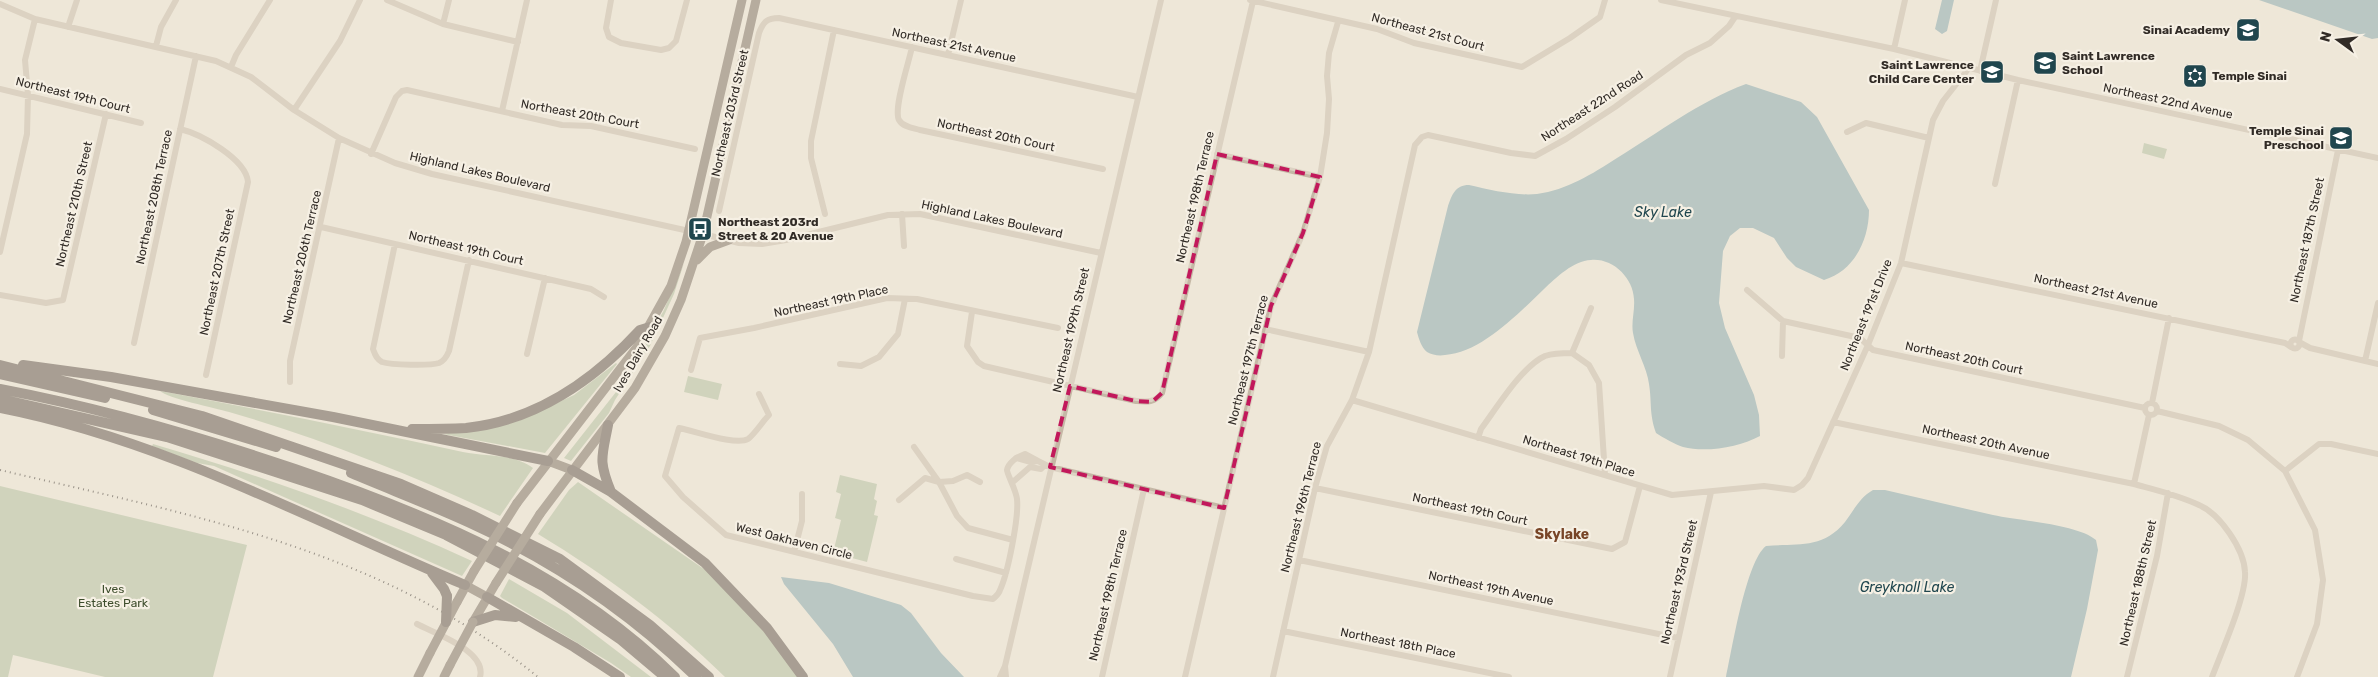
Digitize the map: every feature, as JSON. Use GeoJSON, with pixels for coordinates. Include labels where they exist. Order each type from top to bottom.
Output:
{"type":"FeatureCollection","features":[{"type":"Feature","properties":{"kind":"highway"},"geometry":{"type":"LineString","coordinates":[[396,428],[466,428],[507,419],[532,410],[576,387],[618,353],[640,330],[650,327]]}},
{"type":"Feature","properties":{"kind":"highway"},"geometry":{"type":"LineString","coordinates":[[0,363],[111,377],[396,428],[436,439],[548,461]]}},
{"type":"Feature","properties":{"kind":"highway"},"geometry":{"type":"LineString","coordinates":[[0,363],[202,416],[401,484],[472,515],[560,559],[650,625],[709,677]]}},
{"type":"Feature","properties":{"kind":"highway"},"geometry":{"type":"LineString","coordinates":[[0,374],[145,407],[268,444],[347,472],[471,523],[535,556],[608,603],[668,649],[696,677]]}},
{"type":"Feature","properties":{"kind":"highway"},"geometry":{"type":"LineString","coordinates":[[0,389],[131,418],[232,447],[352,488],[427,518],[481,542],[532,569],[588,604],[654,656],[675,677]]}},
{"type":"Feature","properties":{"kind":"highway"},"geometry":{"type":"LineString","coordinates":[[0,399],[167,437],[362,500],[446,535],[543,586],[621,640],[665,677]]}},
{"type":"Feature","properties":{"kind":"highway"},"geometry":{"type":"LineString","coordinates":[[0,408],[109,437],[188,465],[431,572],[465,585]]}},
{"type":"Feature","properties":{"kind":"highway"},"geometry":{"type":"LineString","coordinates":[[608,424],[601,456],[602,468],[610,492]]}},
{"type":"Feature","properties":{"kind":"highway"},"geometry":{"type":"LineString","coordinates":[[572,470],[610,492],[705,563],[762,622],[803,677]]}},
{"type":"Feature","properties":{"kind":"highway"},"geometry":{"type":"LineString","coordinates":[[431,572],[447,596],[446,622]]}},
{"type":"Feature","properties":{"kind":"highway"},"geometry":{"type":"LineString","coordinates":[[487,597],[574,647],[620,677]]}},
{"type":"Feature","properties":{"kind":"highway"},"geometry":{"type":"LineString","coordinates":[[475,618],[507,615],[521,618]]}},
{"type":"Feature","properties":{"kind":"main road","name":"Ives Dairy Road"},"geometry":{"type":"LineString","coordinates":[[446,622],[465,585],[517,503],[637,347],[650,327],[671,286],[689,231],[742,0]]}},
{"type":"Feature","properties":{"kind":"main road","name":"Ives Dairy Road"},"geometry":{"type":"LineString","coordinates":[[444,677],[496,582],[540,514],[635,388],[675,316],[704,234],[756,0]]}},
{"type":"Feature","properties":{"kind":"main road"},"geometry":{"type":"LineString","coordinates":[[689,231],[704,234]]}},
{"type":"Feature","properties":{"kind":"main road"},"geometry":{"type":"LineString","coordinates":[[696,260],[710,248],[729,240]]}},
{"type":"Feature","properties":{"kind":"main road"},"geometry":{"type":"LineString","coordinates":[[548,461],[572,470]]}},
{"type":"Feature","properties":{"kind":"main road"},"geometry":{"type":"LineString","coordinates":[[465,585],[487,597]]}},
{"type":"Feature","properties":{"kind":"main road"},"geometry":{"type":"LineString","coordinates":[[418,677],[446,622]]}},
{"type":"Feature","properties":{"kind":"street"},"geometry":{"type":"LineString","coordinates":[[68,27],[77,0]]}},
{"type":"Feature","properties":{"kind":"street"},"geometry":{"type":"LineString","coordinates":[[156,46],[161,27],[176,0]]}},
{"type":"Feature","properties":{"kind":"street"},"geometry":{"type":"LineString","coordinates":[[231,67],[236,55],[270,0]]}},
{"type":"Feature","properties":{"kind":"street"},"geometry":{"type":"LineString","coordinates":[[294,110],[340,41],[360,0]]}},
{"type":"Feature","properties":{"kind":"street"},"geometry":{"type":"LineString","coordinates":[[387,0],[444,24],[518,42]]}},
{"type":"Feature","properties":{"kind":"street"},"geometry":{"type":"LineString","coordinates":[[444,24],[449,0]]}},
{"type":"Feature","properties":{"kind":"street"},"geometry":{"type":"LineString","coordinates":[[502,111],[527,0]]}},
{"type":"Feature","properties":{"kind":"street"},"geometry":{"type":"LineString","coordinates":[[611,0],[606,28],[609,37],[620,43],[661,50],[668,48],[676,41],[687,0]]}},
{"type":"Feature","properties":{"kind":"street"},"geometry":{"type":"LineString","coordinates":[[948,55],[961,0]]}},
{"type":"Feature","properties":{"kind":"street","name":"Northeast 199th Street"},"geometry":{"type":"LineString","coordinates":[[1005,666],[1048,466],[1070,386],[1161,0]]}},
{"type":"Feature","properties":{"kind":"street","name":"Northeast 21st Court"},"geometry":{"type":"LineString","coordinates":[[1252,0],[1338,22],[1377,29],[1414,43],[1522,68],[1600,17],[1605,0]]}},
{"type":"Feature","properties":{"kind":"street","name":"Northeast 198th Terrace"},"geometry":{"type":"LineString","coordinates":[[1070,386],[1136,401],[1152,402],[1162,393],[1252,0]]}},
{"type":"Feature","properties":{"kind":"street","name":"Northeast 22nd Avenue"},"geometry":{"type":"LineString","coordinates":[[1661,0],[1894,49],[2018,80],[2378,158]]}},
{"type":"Feature","properties":{"kind":"street"},"geometry":{"type":"LineString","coordinates":[[1894,49],[1905,0]]}},
{"type":"Feature","properties":{"kind":"street"},"geometry":{"type":"LineString","coordinates":[[1980,71],[1996,0]]}},
{"type":"Feature","properties":{"kind":"street","name":"Highland Lakes Boulevard"},"geometry":{"type":"LineString","coordinates":[[0,4],[35,19],[156,46],[231,67],[251,77],[294,110],[339,138],[371,154],[432,174],[689,231]]}},
{"type":"Feature","properties":{"kind":"street","name":"Northeast 22nd Road"},"geometry":{"type":"LineString","coordinates":[[1415,145],[1422,137],[1428,135],[1511,153],[1535,156],[1566,139],[1607,112],[1686,55],[1710,43],[1729,26],[1735,17]]}},
{"type":"Feature","properties":{"kind":"street","name":"Northeast 21st Avenue"},"geometry":{"type":"LineString","coordinates":[[766,20],[779,18],[1138,97]]}},
{"type":"Feature","properties":{"kind":"street"},"geometry":{"type":"LineString","coordinates":[[0,252],[27,134],[28,95],[25,60],[35,19]]}},
{"type":"Feature","properties":{"kind":"street","name":"Northeast 203rd Street"},"geometry":{"type":"LineString","coordinates":[[719,211],[759,33],[766,20]]}},
{"type":"Feature","properties":{"kind":"street","name":"Northeast 197th Terrace"},"geometry":{"type":"LineString","coordinates":[[1185,677],[1271,306],[1303,233],[1320,177],[1327,133],[1329,53],[1338,22]]}},
{"type":"Feature","properties":{"kind":"street"},"geometry":{"type":"LineString","coordinates":[[825,214],[811,158],[811,141],[834,30]]}},
{"type":"Feature","properties":{"kind":"street","name":"Northeast 20th Court"},"geometry":{"type":"LineString","coordinates":[[912,48],[898,109],[898,120],[901,123],[920,130],[1103,169]]}},
{"type":"Feature","properties":{"kind":"street","name":"Northeast 208th Terrace"},"geometry":{"type":"LineString","coordinates":[[134,343],[196,56]]}},
{"type":"Feature","properties":{"kind":"street","name":"Northeast 191st Drive"},"geometry":{"type":"LineString","coordinates":[[1802,485],[1808,478],[1868,345],[1901,262],[1933,120],[1943,101],[1969,68]]}},
{"type":"Feature","properties":{"kind":"street"},"geometry":{"type":"LineString","coordinates":[[1995,184],[2018,80]]}},
{"type":"Feature","properties":{"kind":"street","name":"Northeast 19th Court"},"geometry":{"type":"LineString","coordinates":[[0,89],[142,123]]}},
{"type":"Feature","properties":{"kind":"street","name":"Northeast 20th Court"},"geometry":{"type":"LineString","coordinates":[[371,154],[396,97],[402,91],[562,125],[590,126],[695,148]]}},
{"type":"Feature","properties":{"kind":"street","name":"Northeast 210th Street"},"geometry":{"type":"LineString","coordinates":[[0,295],[46,303],[63,300],[106,114]]}},
{"type":"Feature","properties":{"kind":"street"},"geometry":{"type":"LineString","coordinates":[[1847,132],[1866,123],[1929,138]]}},
{"type":"Feature","properties":{"kind":"street","name":"Northeast 207th Street"},"geometry":{"type":"LineString","coordinates":[[180,129],[205,139],[244,168],[248,174],[248,182],[206,375]]}},
{"type":"Feature","properties":{"kind":"street","name":"Northeast 206th Terrace"},"geometry":{"type":"LineString","coordinates":[[290,382],[290,361],[321,227],[339,138]]}},
{"type":"Feature","properties":{"kind":"street","name":"Northeast 196th Terrace"},"geometry":{"type":"LineString","coordinates":[[1273,677],[1315,488],[1327,446],[1352,400],[1369,352],[1415,145]]}},
{"type":"Feature","properties":{"kind":"street","name":"Northeast 187th Street"},"geometry":{"type":"LineString","coordinates":[[2294,342],[2338,150]]}},
{"type":"Feature","properties":{"kind":"street"},"geometry":{"type":"LineString","coordinates":[[1217,154],[1320,177]]}},
{"type":"Feature","properties":{"kind":"street"},"geometry":{"type":"LineString","coordinates":[[902,214],[904,246]]}},
{"type":"Feature","properties":{"kind":"street","name":"Highland Lakes Boulevard"},"geometry":{"type":"LineString","coordinates":[[704,234],[750,244],[786,240],[867,220],[902,214],[920,214],[1101,253]]}},
{"type":"Feature","properties":{"kind":"street","name":"Northeast 19th Court"},"geometry":{"type":"LineString","coordinates":[[321,227],[591,289],[604,297]]}},
{"type":"Feature","properties":{"kind":"street"},"geometry":{"type":"LineString","coordinates":[[395,244],[372,349],[376,357],[382,362],[415,364],[439,363],[444,360],[449,351],[469,260]]}},
{"type":"Feature","properties":{"kind":"street","name":"Northeast 21st Avenue"},"geometry":{"type":"LineString","coordinates":[[1901,262],[2294,342],[2310,348],[2378,364]]}},
{"type":"Feature","properties":{"kind":"street"},"geometry":{"type":"LineString","coordinates":[[528,354],[545,278]]}},
{"type":"Feature","properties":{"kind":"street","name":"Northeast 20th Court"},"geometry":{"type":"LineString","coordinates":[[1747,290],[1783,321],[1860,338],[1873,350],[2145,408]]}},
{"type":"Feature","properties":{"kind":"street","name":"Northeast 19th Place"},"geometry":{"type":"LineString","coordinates":[[690,370],[700,338],[783,322],[888,298],[917,299],[972,312],[1058,328]]}},
{"type":"Feature","properties":{"kind":"street"},"geometry":{"type":"LineString","coordinates":[[840,364],[861,366],[880,357],[898,334],[905,299]]}},
{"type":"Feature","properties":{"kind":"street"},"geometry":{"type":"LineString","coordinates":[[2365,361],[2378,303]]}},
{"type":"Feature","properties":{"kind":"street"},"geometry":{"type":"LineString","coordinates":[[1572,353],[1591,308]]}},
{"type":"Feature","properties":{"kind":"street"},"geometry":{"type":"LineString","coordinates":[[972,312],[967,346],[978,362],[992,368],[1070,386]]}},
{"type":"Feature","properties":{"kind":"street"},"geometry":{"type":"LineString","coordinates":[[2152,403],[2169,318]]}},
{"type":"Feature","properties":{"kind":"street"},"geometry":{"type":"LineString","coordinates":[[1782,356],[1783,321]]}},
{"type":"Feature","properties":{"kind":"street"},"geometry":{"type":"LineString","coordinates":[[1265,329],[1369,352]]}},
{"type":"Feature","properties":{"kind":"street"},"geometry":{"type":"LineString","coordinates":[[1478,438],[1481,429],[1514,386],[1537,361],[1546,356],[1572,353],[1589,365],[1599,383],[1605,475]]}},
{"type":"Feature","properties":{"kind":"street","name":"West Oakhaven Circle"},"geometry":{"type":"LineString","coordinates":[[759,394],[770,415],[749,438],[735,442],[702,432],[679,428],[665,476],[683,496],[726,535],[794,552],[992,599],[1000,593],[1006,572],[1017,512],[1014,481],[1008,477],[1007,472],[1010,463],[1016,458],[1031,462],[1038,461],[1048,466]]}},
{"type":"Feature","properties":{"kind":"street","name":"Northeast 19th Place"},"geometry":{"type":"LineString","coordinates":[[1352,400],[1672,495],[1764,486],[1794,490],[1802,485]]}},
{"type":"Feature","properties":{"kind":"street"},"geometry":{"type":"LineString","coordinates":[[2134,484],[2149,415],[2145,408],[2146,404],[2152,403],[2156,405],[2157,411]]}},
{"type":"Feature","properties":{"kind":"street"},"geometry":{"type":"LineString","coordinates":[[2149,415],[2153,415],[2157,411]]}},
{"type":"Feature","properties":{"kind":"street"},"geometry":{"type":"LineString","coordinates":[[2157,411],[2219,426],[2248,440],[2285,471],[2315,530],[2323,580],[2317,624],[2297,677]]}},
{"type":"Feature","properties":{"kind":"street","name":"Northeast 20th Avenue"},"geometry":{"type":"LineString","coordinates":[[1833,422],[2134,484],[2202,505],[2225,527],[2240,549],[2246,573],[2239,605],[2212,677]]}},
{"type":"Feature","properties":{"kind":"street"},"geometry":{"type":"LineString","coordinates":[[2285,471],[2319,444],[2331,444],[2378,454]]}},
{"type":"Feature","properties":{"kind":"street"},"geometry":{"type":"LineString","coordinates":[[914,447],[939,482],[956,516],[968,528],[1012,540]]}},
{"type":"Feature","properties":{"kind":"street"},"geometry":{"type":"LineString","coordinates":[[1014,481],[1030,467],[1042,469],[1048,466],[1224,508]]}},
{"type":"Feature","properties":{"kind":"street"},"geometry":{"type":"LineString","coordinates":[[899,500],[925,478],[939,482],[953,481],[967,474],[980,482]]}},
{"type":"Feature","properties":{"kind":"street","name":"Northeast 19th Court"},"geometry":{"type":"LineString","coordinates":[[1315,488],[1612,549],[1625,542],[1640,486]]}},
{"type":"Feature","properties":{"kind":"street","name":"Northeast 198th Terrace"},"geometry":{"type":"LineString","coordinates":[[1102,677],[1144,489]]}},
{"type":"Feature","properties":{"kind":"street","name":"Northeast 193rd Street"},"geometry":{"type":"LineString","coordinates":[[1670,677],[1711,492]]}},
{"type":"Feature","properties":{"kind":"street","name":"Northeast 188th Street"},"geometry":{"type":"LineString","coordinates":[[2127,677],[2157,556],[2168,493]]}},
{"type":"Feature","properties":{"kind":"street"},"geometry":{"type":"LineString","coordinates":[[794,552],[802,520],[802,494]]}},
{"type":"Feature","properties":{"kind":"street"},"geometry":{"type":"LineString","coordinates":[[956,559],[1006,572]]}},
{"type":"Feature","properties":{"kind":"street","name":"Northeast 19th Avenue"},"geometry":{"type":"LineString","coordinates":[[1299,560],[1678,638]]}},
{"type":"Feature","properties":{"kind":"street"},"geometry":{"type":"LineString","coordinates":[[417,624],[472,653],[480,662],[482,668],[480,677]]}},
{"type":"Feature","properties":{"kind":"street","name":"Northeast 18th Place"},"geometry":{"type":"LineString","coordinates":[[1283,631],[1509,677]]}},
{"type":"Feature","properties":{"kind":"street"},"geometry":{"type":"LineString","coordinates":[[1000,677],[1005,666]]}},
{"type":"Feature","properties":{"kind":"street"},"geometry":{"type":"LineString","coordinates":[[1005,666],[1006,677]]}},
{"type":"Feature","properties":{"kind":"highlighted area"},"geometry":{"type":"Polygon","coordinates":[[[1217,154],[1320,177],[1303,233],[1271,306],[1224,508],[1050,467],[1070,386],[1136,401],[1152,402],[1162,393],[1217,154]]]}},
{"type":"Feature","properties":{"kind":"green space"},"geometry":{"type":"Polygon","coordinates":[[[2144,143],[2167,149],[2164,159],[2142,153],[2144,143]]]}},
{"type":"Feature","properties":{"kind":"green space"},"geometry":{"type":"Polygon","coordinates":[[[684,263],[674,294],[650,346],[615,400],[609,413],[571,461],[564,458],[627,378],[639,351],[663,312],[684,263]]]}},
{"type":"Feature","properties":{"kind":"green space"},"geometry":{"type":"Polygon","coordinates":[[[616,363],[545,453],[443,434],[518,421],[574,395],[616,363]]]}},
{"type":"Feature","properties":{"kind":"green space"},"geometry":{"type":"Polygon","coordinates":[[[688,376],[722,384],[718,400],[684,392],[688,376]]]}},
{"type":"Feature","properties":{"kind":"green space"},"geometry":{"type":"Polygon","coordinates":[[[160,391],[312,420],[472,454],[499,456],[517,460],[533,468],[500,516],[434,486],[332,446],[229,412],[172,397],[160,391]]]}},
{"type":"Feature","properties":{"kind":"green space"},"geometry":{"type":"Polygon","coordinates":[[[153,444],[234,469],[354,511],[472,561],[462,576],[214,466],[197,463],[152,446],[153,444]]]}},
{"type":"Feature","properties":{"kind":"green space"},"geometry":{"type":"Polygon","coordinates":[[[840,475],[877,484],[874,499],[877,501],[874,515],[878,516],[867,562],[833,553],[841,520],[835,518],[841,494],[836,492],[840,475]]]}},
{"type":"Feature","properties":{"kind":"green space"},"geometry":{"type":"Polygon","coordinates":[[[578,482],[714,576],[755,617],[800,677],[725,677],[636,600],[538,534],[569,490],[578,482]]]}},
{"type":"Feature","properties":{"kind":"green space","name":"Ives Estates Park"},"geometry":{"type":"Polygon","coordinates":[[[0,486],[247,545],[213,677],[105,677],[13,655],[8,677],[0,677],[0,486]]]}},
{"type":"Feature","properties":{"kind":"green space"},"geometry":{"type":"Polygon","coordinates":[[[509,579],[567,613],[651,677],[631,677],[502,598],[500,596],[509,579]]]}},
{"type":"Feature","properties":{"kind":"water"},"geometry":{"type":"Polygon","coordinates":[[[1942,0],[1954,0],[1947,31],[1942,34],[1935,29],[1942,0]]]}},
{"type":"Feature","properties":{"kind":"water"},"geometry":{"type":"Polygon","coordinates":[[[2259,0],[2378,0],[2378,38],[2372,39],[2259,0]]]}},
{"type":"Feature","properties":{"kind":"water","name":"Sky Lake"},"geometry":{"type":"Polygon","coordinates":[[[1746,84],[1801,102],[1817,117],[1869,210],[1866,232],[1858,253],[1844,269],[1835,276],[1824,280],[1796,267],[1787,258],[1774,238],[1753,228],[1740,228],[1730,236],[1723,251],[1719,303],[1725,328],[1754,395],[1759,415],[1760,436],[1723,448],[1692,449],[1673,443],[1656,433],[1648,378],[1633,333],[1633,291],[1626,277],[1607,262],[1591,260],[1572,266],[1499,330],[1486,340],[1472,347],[1459,353],[1443,355],[1431,354],[1425,350],[1420,343],[1417,332],[1448,206],[1457,189],[1464,185],[1469,185],[1503,192],[1537,194],[1559,189],[1598,170],[1712,99],[1746,84]]]}},
{"type":"Feature","properties":{"kind":"water","name":"Greyknoll Lake"},"geometry":{"type":"Polygon","coordinates":[[[1873,490],[1885,490],[1993,515],[2076,530],[2096,540],[2098,550],[2087,609],[2071,677],[1726,677],[1746,587],[1752,569],[1766,546],[1808,543],[1827,537],[1845,522],[1861,500],[1873,490]]]}},
{"type":"Feature","properties":{"kind":"water"},"geometry":{"type":"Polygon","coordinates":[[[781,577],[829,583],[901,605],[911,613],[941,653],[964,677],[853,677],[833,644],[784,584],[781,577]]]}},
{"type":"Feature","properties":{"kind":"railway"},"geometry":{"type":"LineString","coordinates":[[0,470],[143,503],[213,522],[282,542],[349,567],[415,597],[478,633],[538,677]]}},
{"type":"Feature","properties":{"kind":"place","name":"Sinai Academy"},"geometry":{"type":"Point","coordinates":[2248,30]}},
{"type":"Feature","properties":{"kind":"place","name":"Saint Lawrence School"},"geometry":{"type":"Point","coordinates":[2045,63]}},
{"type":"Feature","properties":{"kind":"place","name":"Saint Lawrence Child Care Center"},"geometry":{"type":"Point","coordinates":[1992,72]}},
{"type":"Feature","properties":{"kind":"place","name":"Temple Sinai"},"geometry":{"type":"Point","coordinates":[2195,76]}},
{"type":"Feature","properties":{"kind":"place","name":"Temple Sinai Preschool"},"geometry":{"type":"Point","coordinates":[2341,138]}},
{"type":"Feature","properties":{"kind":"place","name":"Northeast 203rd Street & 20 Avenue"},"geometry":{"type":"Point","coordinates":[700,229]}},
{"type":"Feature","properties":{"kind":"district","name":"Skylake"},"geometry":{"type":"Point","coordinates":[1562,534]}}]}
